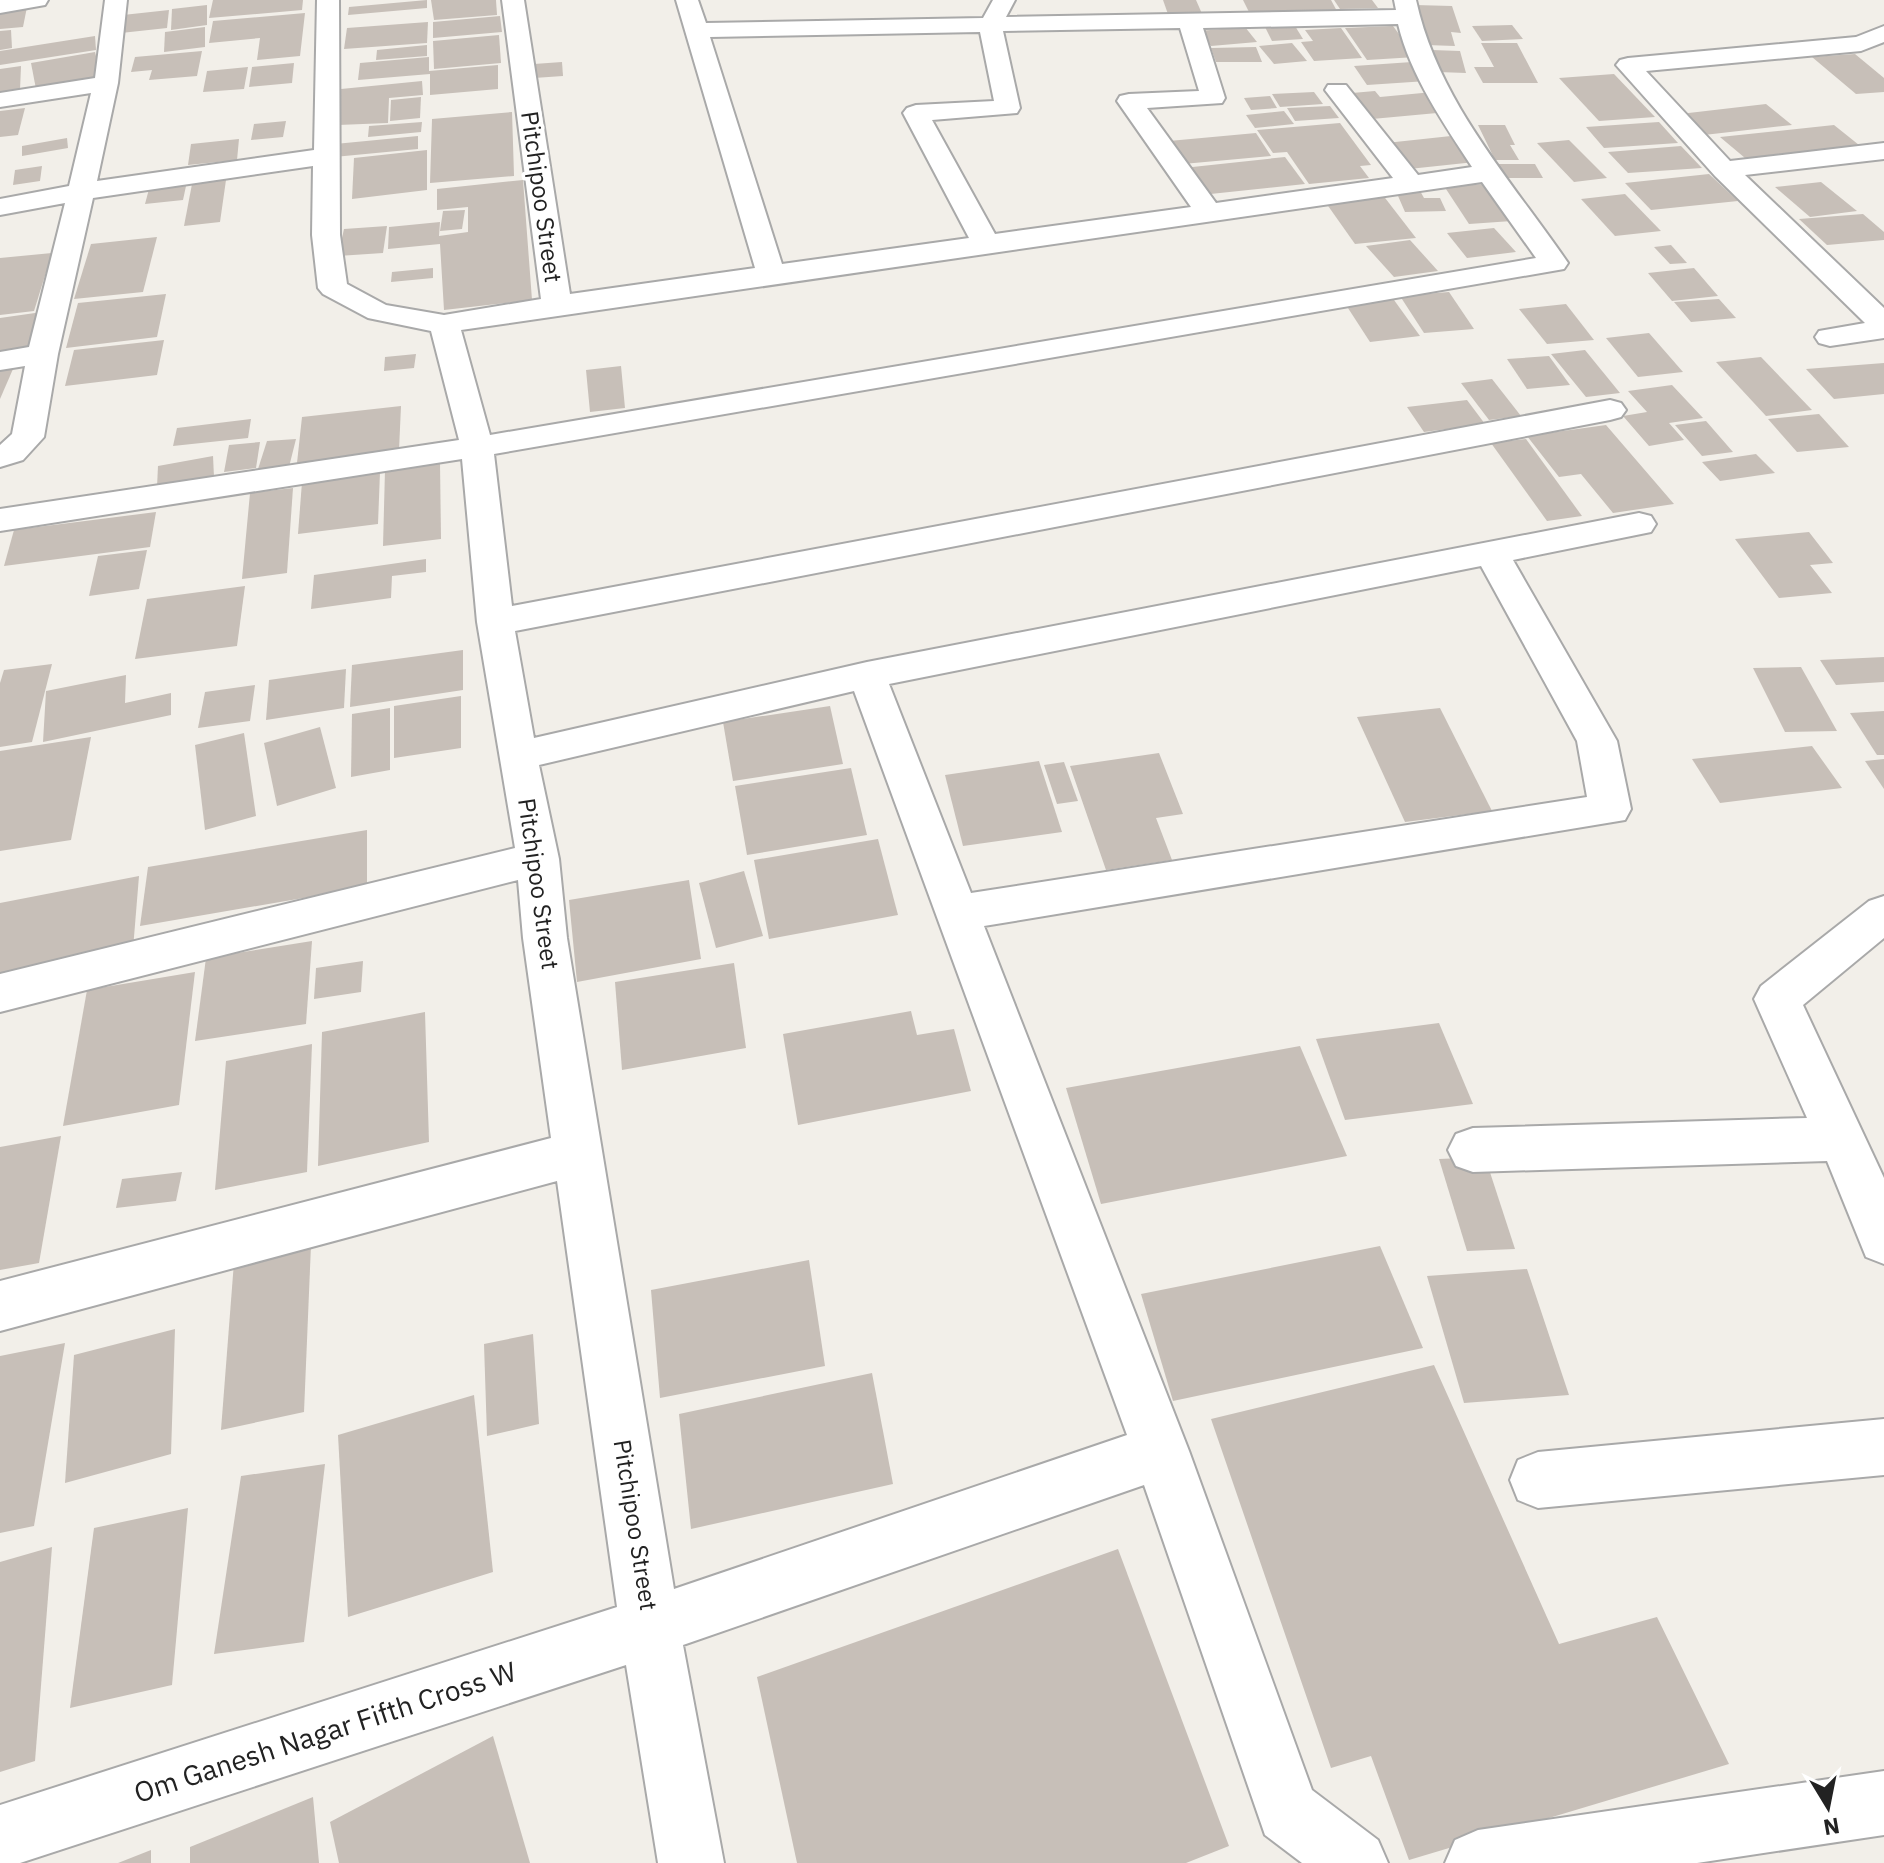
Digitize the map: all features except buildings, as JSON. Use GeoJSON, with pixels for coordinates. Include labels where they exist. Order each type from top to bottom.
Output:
{"type":"FeatureCollection","features":[{"type":"Feature","properties":{"kind":"street"},"geometry":{"type":"LineString","coordinates":[[0,6],[37,0]]}},
{"type":"Feature","properties":{"kind":"street"},"geometry":{"type":"LineString","coordinates":[[0,457],[11,453],[28,437],[43,354],[106,83],[116,0]]}},
{"type":"Feature","properties":{"kind":"street"},"geometry":{"type":"LineString","coordinates":[[328,0],[326,235],[333,288],[378,312],[444,324]]}},
{"type":"Feature","properties":{"kind":"street","name":"Pitchipoo Street"},"geometry":{"type":"LineString","coordinates":[[513,0],[557,305],[444,324],[477,447],[495,622],[538,859],[545,938],[650,1627],[691,1863]]}},
{"type":"Feature","properties":{"kind":"street"},"geometry":{"type":"LineString","coordinates":[[687,0],[771,274]]}},
{"type":"Feature","properties":{"kind":"street"},"geometry":{"type":"LineString","coordinates":[[986,244],[916,113],[1008,108],[990,25],[1004,0]]}},
{"type":"Feature","properties":{"kind":"street"},"geometry":{"type":"LineString","coordinates":[[0,520],[477,447],[1554,263],[1488,173],[1431,74],[1406,8],[1189,21],[697,30]]}},
{"type":"Feature","properties":{"kind":"street"},"geometry":{"type":"LineString","coordinates":[[1189,21],[1213,98],[1129,101],[1208,212]]}},
{"type":"Feature","properties":{"kind":"street"},"geometry":{"type":"LineString","coordinates":[[1884,33],[1861,44],[1628,65],[1724,170],[1884,327]]}},
{"type":"Feature","properties":{"kind":"street"},"geometry":{"type":"LineString","coordinates":[[0,100],[106,83]]}},
{"type":"Feature","properties":{"kind":"street"},"geometry":{"type":"LineString","coordinates":[[1337,90],[1411,184]]}},
{"type":"Feature","properties":{"kind":"street"},"geometry":{"type":"LineString","coordinates":[[1724,170],[1884,151]]}},
{"type":"Feature","properties":{"kind":"street"},"geometry":{"type":"LineString","coordinates":[[0,207],[83,191],[326,156]]}},
{"type":"Feature","properties":{"kind":"street"},"geometry":{"type":"LineString","coordinates":[[557,305],[1488,173]]}},
{"type":"Feature","properties":{"kind":"street"},"geometry":{"type":"LineString","coordinates":[[1830,337],[1884,327]]}},
{"type":"Feature","properties":{"kind":"street"},"geometry":{"type":"LineString","coordinates":[[0,361],[43,354]]}},
{"type":"Feature","properties":{"kind":"street"},"geometry":{"type":"LineString","coordinates":[[495,622],[1610,410]]}},
{"type":"Feature","properties":{"kind":"street"},"geometry":{"type":"LineString","coordinates":[[517,756],[867,675],[1639,524]]}},
{"type":"Feature","properties":{"kind":"street"},"geometry":{"type":"LineString","coordinates":[[957,913],[1610,809],[1597,741],[1491,552]]}},
{"type":"Feature","properties":{"kind":"street"},"geometry":{"type":"LineString","coordinates":[[867,675],[1161,1451],[1288,1812],[1355,1863]]}},
{"type":"Feature","properties":{"kind":"street"},"geometry":{"type":"LineString","coordinates":[[0,993],[538,859]]}},
{"type":"Feature","properties":{"kind":"street"},"geometry":{"type":"LineString","coordinates":[[1884,913],[1777,999],[1884,1240]]}},
{"type":"Feature","properties":{"kind":"street"},"geometry":{"type":"LineString","coordinates":[[1473,1150],[1841,1139]]}},
{"type":"Feature","properties":{"kind":"street"},"geometry":{"type":"LineString","coordinates":[[0,1306],[578,1153]]}},
{"type":"Feature","properties":{"kind":"street"},"geometry":{"type":"LineString","coordinates":[[1538,1480],[1884,1447]]}},
{"type":"Feature","properties":{"kind":"street","name":"Om Ganesh Nagar Fifth Cross W"},"geometry":{"type":"LineString","coordinates":[[0,1837],[650,1627],[1161,1451]]}},
{"type":"Feature","properties":{"kind":"street"},"geometry":{"type":"LineString","coordinates":[[1478,1863],[1884,1803]]}}]}
